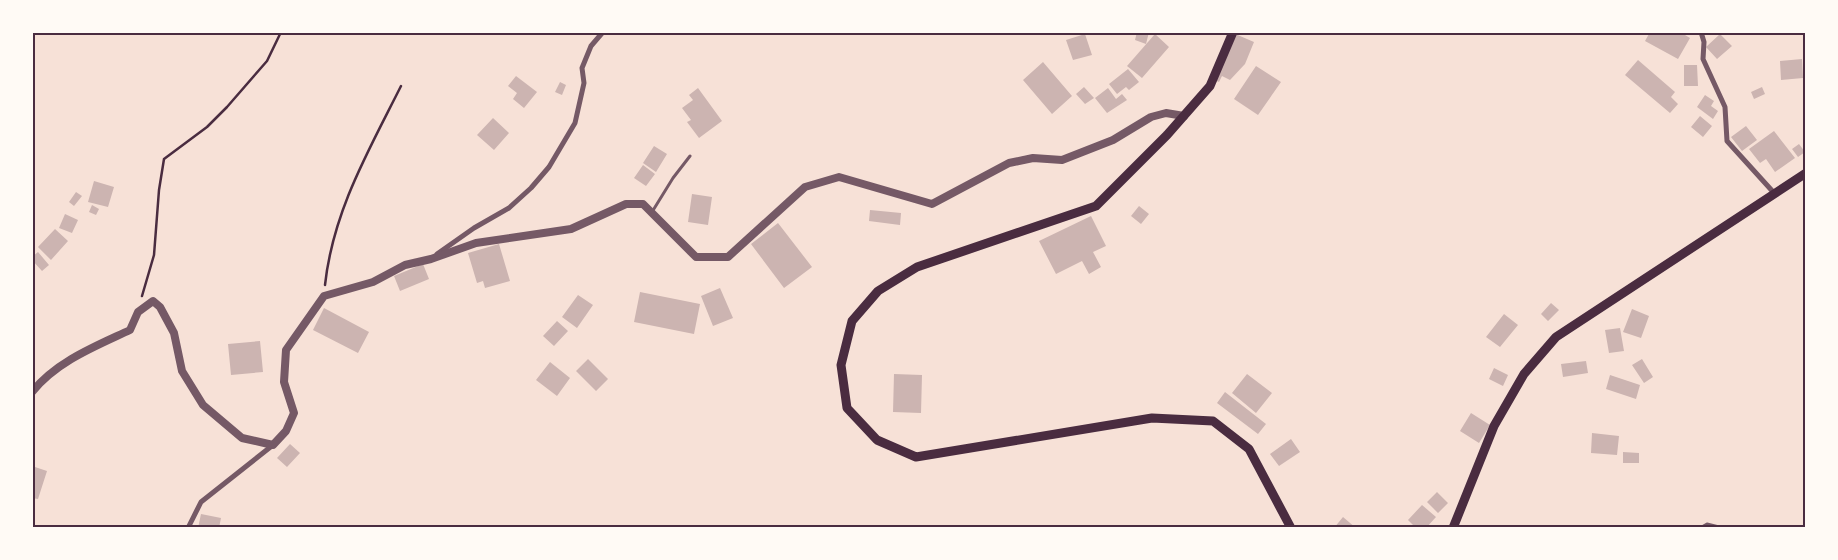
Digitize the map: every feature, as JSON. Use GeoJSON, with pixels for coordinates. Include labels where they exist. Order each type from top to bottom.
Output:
{"type":"FeatureCollection","features":[{"type":"Feature","properties":{"kind":"main road"},"geometry":{"type":"LineString","coordinates":[[1233,32],[1210,86],[1168,135],[1096,206],[917,267],[878,291],[852,321],[841,365],[847,408],[877,440],[916,457],[1152,418],[1213,421],[1249,450],[1291,528]]}},
{"type":"Feature","properties":{"kind":"main road"},"geometry":{"type":"LineString","coordinates":[[1452,528],[1494,426],[1524,374],[1556,337],[1806,173]]}},
{"type":"Feature","properties":{"kind":"street"},"geometry":{"type":"LineString","coordinates":[[431,259],[474,228],[509,208],[531,188],[550,166],[575,123],[584,83],[582,68],[591,46],[602,32]]}},
{"type":"Feature","properties":{"kind":"street"},"geometry":{"type":"LineString","coordinates":[[1701,32],[1704,42],[1702,59],[1725,107],[1727,141],[1775,194]]}},
{"type":"Feature","properties":{"kind":"street"},"geometry":{"type":"LineString","coordinates":[[188,528],[201,502],[273,446],[286,431],[294,413],[284,382],[286,350],[324,296],[373,282],[405,264],[431,259],[476,243],[571,229],[626,204],[642,204],[696,257],[728,257],[805,187],[839,177],[932,204],[1009,163],[1033,158],[1062,160],[1113,140],[1151,117],[1166,114],[1184,116]]}},
{"type":"Feature","properties":{"kind":"street"},"geometry":{"type":"LineString","coordinates":[[32,392],[63,364],[130,330],[138,312],[153,301],[160,307],[174,333],[182,371],[203,405],[242,438],[273,446]]}},
{"type":"Feature","properties":{"kind":"lane"},"geometry":{"type":"LineString","coordinates":[[651,212],[690,156]]}},
{"type":"Feature","properties":{"kind":"lane"},"geometry":{"type":"LineString","coordinates":[[1700,528],[1707,524],[1723,528]]}},
{"type":"Feature","properties":{"kind":"path"},"geometry":{"type":"LineString","coordinates":[[138,312],[154,255],[159,190],[164,159],[207,127],[227,107],[267,61],[281,32]]}},
{"type":"Feature","properties":{"kind":"path"},"geometry":{"type":"LineString","coordinates":[[324,296],[327,266],[339,222],[354,179],[401,86]]}},
{"type":"Feature","properties":{"kind":"building"},"geometry":{"type":"Polygon","coordinates":[[[1137,32],[1149,32],[1146,44],[1135,40],[1137,32]]]}},
{"type":"Feature","properties":{"kind":"building"},"geometry":{"type":"Polygon","coordinates":[[[1650,32],[1680,32],[1690,38],[1678,59],[1645,41],[1650,32]]]}},
{"type":"Feature","properties":{"kind":"building"},"geometry":{"type":"Polygon","coordinates":[[[1233,33],[1254,42],[1245,64],[1230,80],[1222,76],[1219,82],[1214,80],[1233,33]]]}},
{"type":"Feature","properties":{"kind":"building"},"geometry":{"type":"Polygon","coordinates":[[[1085,34],[1092,55],[1073,60],[1066,40],[1085,34]]]}},
{"type":"Feature","properties":{"kind":"building"},"geometry":{"type":"Polygon","coordinates":[[[1155,34],[1169,47],[1142,78],[1127,66],[1155,34]]]}},
{"type":"Feature","properties":{"kind":"building"},"geometry":{"type":"Polygon","coordinates":[[[1720,34],[1732,46],[1717,59],[1706,47],[1720,34]]]}},
{"type":"Feature","properties":{"kind":"building"},"geometry":{"type":"Polygon","coordinates":[[[1802,59],[1803,78],[1781,80],[1780,61],[1802,59]]]}},
{"type":"Feature","properties":{"kind":"building"},"geometry":{"type":"Polygon","coordinates":[[[1638,60],[1675,92],[1671,97],[1678,104],[1670,113],[1625,75],[1638,60]]]}},
{"type":"Feature","properties":{"kind":"building"},"geometry":{"type":"Polygon","coordinates":[[[1043,62],[1072,96],[1052,114],[1023,80],[1043,62]]]}},
{"type":"Feature","properties":{"kind":"building"},"geometry":{"type":"Polygon","coordinates":[[[1684,65],[1697,65],[1698,86],[1684,86],[1684,65]]]}},
{"type":"Feature","properties":{"kind":"building"},"geometry":{"type":"Polygon","coordinates":[[[1256,66],[1281,82],[1258,115],[1234,99],[1256,66]]]}},
{"type":"Feature","properties":{"kind":"building"},"geometry":{"type":"Polygon","coordinates":[[[1128,69],[1139,82],[1129,90],[1126,87],[1117,94],[1109,84],[1128,69]]]}},
{"type":"Feature","properties":{"kind":"building"},"geometry":{"type":"Polygon","coordinates":[[[516,76],[537,92],[524,108],[513,99],[517,93],[508,86],[516,76]]]}},
{"type":"Feature","properties":{"kind":"building"},"geometry":{"type":"Polygon","coordinates":[[[560,82],[566,85],[562,95],[555,92],[560,82]]]}},
{"type":"Feature","properties":{"kind":"building"},"geometry":{"type":"Polygon","coordinates":[[[1084,87],[1094,98],[1085,104],[1076,94],[1084,87]]]}},
{"type":"Feature","properties":{"kind":"building"},"geometry":{"type":"Polygon","coordinates":[[[1762,87],[1765,94],[1754,99],[1751,92],[1762,87]]]}},
{"type":"Feature","properties":{"kind":"building"},"geometry":{"type":"Polygon","coordinates":[[[698,88],[722,121],[699,138],[687,122],[691,120],[682,108],[693,100],[689,95],[698,88]]]}},
{"type":"Feature","properties":{"kind":"building"},"geometry":{"type":"Polygon","coordinates":[[[1108,88],[1116,99],[1122,94],[1127,100],[1107,113],[1095,98],[1108,88]]]}},
{"type":"Feature","properties":{"kind":"building"},"geometry":{"type":"Polygon","coordinates":[[[1705,95],[1714,101],[1711,106],[1718,111],[1713,119],[1697,107],[1705,95]]]}},
{"type":"Feature","properties":{"kind":"building"},"geometry":{"type":"Polygon","coordinates":[[[1700,116],[1712,126],[1703,137],[1691,127],[1700,116]]]}},
{"type":"Feature","properties":{"kind":"building"},"geometry":{"type":"Polygon","coordinates":[[[493,118],[509,133],[494,150],[477,135],[493,118]]]}},
{"type":"Feature","properties":{"kind":"building"},"geometry":{"type":"Polygon","coordinates":[[[1746,126],[1757,140],[1742,151],[1731,137],[1746,126]]]}},
{"type":"Feature","properties":{"kind":"building"},"geometry":{"type":"Polygon","coordinates":[[[1774,131],[1795,158],[1775,172],[1766,159],[1760,163],[1749,149],[1774,131]]]}},
{"type":"Feature","properties":{"kind":"building"},"geometry":{"type":"Polygon","coordinates":[[[1799,144],[1805,152],[1798,157],[1792,149],[1799,144]]]}},
{"type":"Feature","properties":{"kind":"building"},"geometry":{"type":"Polygon","coordinates":[[[654,146],[667,154],[656,172],[643,163],[654,146]]]}},
{"type":"Feature","properties":{"kind":"building"},"geometry":{"type":"Polygon","coordinates":[[[643,165],[655,174],[646,186],[634,178],[643,165]]]}},
{"type":"Feature","properties":{"kind":"building"},"geometry":{"type":"Polygon","coordinates":[[[94,181],[114,187],[108,207],[88,202],[94,181]]]}},
{"type":"Feature","properties":{"kind":"building"},"geometry":{"type":"Polygon","coordinates":[[[76,192],[82,196],[74,206],[69,202],[76,192]]]}},
{"type":"Feature","properties":{"kind":"building"},"geometry":{"type":"Polygon","coordinates":[[[692,194],[712,197],[708,225],[688,222],[692,194]]]}},
{"type":"Feature","properties":{"kind":"building"},"geometry":{"type":"Polygon","coordinates":[[[92,205],[99,209],[96,215],[89,212],[92,205]]]}},
{"type":"Feature","properties":{"kind":"building"},"geometry":{"type":"Polygon","coordinates":[[[1139,206],[1149,214],[1141,224],[1131,216],[1139,206]]]}},
{"type":"Feature","properties":{"kind":"building"},"geometry":{"type":"Polygon","coordinates":[[[870,210],[901,213],[900,225],[869,221],[870,210]]]}},
{"type":"Feature","properties":{"kind":"building"},"geometry":{"type":"Polygon","coordinates":[[[65,214],[78,220],[72,233],[59,228],[65,214]]]}},
{"type":"Feature","properties":{"kind":"building"},"geometry":{"type":"Polygon","coordinates":[[[1091,216],[1106,246],[1093,252],[1101,267],[1089,274],[1082,261],[1056,274],[1039,241],[1091,216]]]}},
{"type":"Feature","properties":{"kind":"building"},"geometry":{"type":"Polygon","coordinates":[[[778,223],[812,267],[784,288],[751,244],[778,223]]]}},
{"type":"Feature","properties":{"kind":"building"},"geometry":{"type":"Polygon","coordinates":[[[55,229],[68,241],[51,260],[38,247],[55,229]]]}},
{"type":"Feature","properties":{"kind":"building"},"geometry":{"type":"Polygon","coordinates":[[[499,244],[510,281],[485,288],[483,281],[477,283],[468,253],[499,244]]]}},
{"type":"Feature","properties":{"kind":"building"},"geometry":{"type":"Polygon","coordinates":[[[38,252],[49,265],[42,271],[32,260],[32,257],[38,252]]]}},
{"type":"Feature","properties":{"kind":"building"},"geometry":{"type":"Polygon","coordinates":[[[423,264],[429,279],[400,291],[394,276],[423,264]]]}},
{"type":"Feature","properties":{"kind":"building"},"geometry":{"type":"Polygon","coordinates":[[[720,288],[733,318],[713,326],[701,296],[720,288]]]}},
{"type":"Feature","properties":{"kind":"building"},"geometry":{"type":"Polygon","coordinates":[[[640,292],[700,304],[694,334],[634,322],[640,292]]]}},
{"type":"Feature","properties":{"kind":"building"},"geometry":{"type":"Polygon","coordinates":[[[578,295],[593,305],[577,328],[562,317],[578,295]]]}},
{"type":"Feature","properties":{"kind":"building"},"geometry":{"type":"Polygon","coordinates":[[[1551,303],[1559,310],[1548,321],[1541,314],[1551,303]]]}},
{"type":"Feature","properties":{"kind":"building"},"geometry":{"type":"Polygon","coordinates":[[[324,308],[369,332],[358,353],[313,330],[324,308]]]}},
{"type":"Feature","properties":{"kind":"building"},"geometry":{"type":"Polygon","coordinates":[[[1632,309],[1649,316],[1641,338],[1623,332],[1632,309]]]}},
{"type":"Feature","properties":{"kind":"building"},"geometry":{"type":"Polygon","coordinates":[[[1504,314],[1518,325],[1500,347],[1486,337],[1504,314]]]}},
{"type":"Feature","properties":{"kind":"building"},"geometry":{"type":"Polygon","coordinates":[[[557,321],[568,331],[554,346],[543,336],[557,321]]]}},
{"type":"Feature","properties":{"kind":"building"},"geometry":{"type":"Polygon","coordinates":[[[1620,328],[1624,351],[1609,353],[1605,330],[1620,328]]]}},
{"type":"Feature","properties":{"kind":"building"},"geometry":{"type":"Polygon","coordinates":[[[260,341],[263,372],[231,375],[228,344],[260,341]]]}},
{"type":"Feature","properties":{"kind":"building"},"geometry":{"type":"Polygon","coordinates":[[[588,359],[608,379],[596,391],[576,371],[588,359]]]}},
{"type":"Feature","properties":{"kind":"building"},"geometry":{"type":"Polygon","coordinates":[[[1642,359],[1653,377],[1644,383],[1632,365],[1642,359]]]}},
{"type":"Feature","properties":{"kind":"building"},"geometry":{"type":"Polygon","coordinates":[[[1586,361],[1588,373],[1563,377],[1561,364],[1586,361]]]}},
{"type":"Feature","properties":{"kind":"building"},"geometry":{"type":"Polygon","coordinates":[[[550,362],[570,378],[557,396],[536,380],[550,362]]]}},
{"type":"Feature","properties":{"kind":"building"},"geometry":{"type":"Polygon","coordinates":[[[1494,368],[1508,375],[1503,386],[1489,379],[1494,368]]]}},
{"type":"Feature","properties":{"kind":"building"},"geometry":{"type":"Polygon","coordinates":[[[894,374],[922,375],[921,413],[893,412],[894,374]]]}},
{"type":"Feature","properties":{"kind":"building"},"geometry":{"type":"Polygon","coordinates":[[[1247,374],[1272,393],[1256,413],[1232,393],[1247,374]]]}},
{"type":"Feature","properties":{"kind":"building"},"geometry":{"type":"Polygon","coordinates":[[[1610,375],[1640,385],[1636,399],[1606,389],[1610,375]]]}},
{"type":"Feature","properties":{"kind":"building"},"geometry":{"type":"Polygon","coordinates":[[[1225,392],[1266,424],[1258,434],[1217,403],[1225,392]]]}},
{"type":"Feature","properties":{"kind":"building"},"geometry":{"type":"Polygon","coordinates":[[[1471,413],[1490,425],[1479,443],[1460,431],[1471,413]]]}},
{"type":"Feature","properties":{"kind":"building"},"geometry":{"type":"Polygon","coordinates":[[[1592,433],[1619,436],[1617,455],[1591,453],[1592,433]]]}},
{"type":"Feature","properties":{"kind":"building"},"geometry":{"type":"Polygon","coordinates":[[[1291,439],[1300,452],[1279,466],[1270,454],[1291,439]]]}},
{"type":"Feature","properties":{"kind":"building"},"geometry":{"type":"Polygon","coordinates":[[[290,444],[300,453],[287,467],[277,458],[290,444]]]}},
{"type":"Feature","properties":{"kind":"building"},"geometry":{"type":"Polygon","coordinates":[[[1623,452],[1639,453],[1639,463],[1623,463],[1623,452]]]}},
{"type":"Feature","properties":{"kind":"building"},"geometry":{"type":"Polygon","coordinates":[[[32,466],[47,471],[38,499],[32,498],[32,466]]]}},
{"type":"Feature","properties":{"kind":"building"},"geometry":{"type":"Polygon","coordinates":[[[1437,492],[1448,503],[1438,513],[1427,502],[1437,492]]]}},
{"type":"Feature","properties":{"kind":"building"},"geometry":{"type":"Polygon","coordinates":[[[1422,505],[1436,517],[1426,528],[1416,528],[1408,520],[1422,505]]]}},
{"type":"Feature","properties":{"kind":"building"},"geometry":{"type":"Polygon","coordinates":[[[201,514],[221,518],[219,528],[198,528],[201,514]]]}},
{"type":"Feature","properties":{"kind":"building"},"geometry":{"type":"Polygon","coordinates":[[[1343,517],[1356,528],[1334,528],[1343,517]]]}}]}
